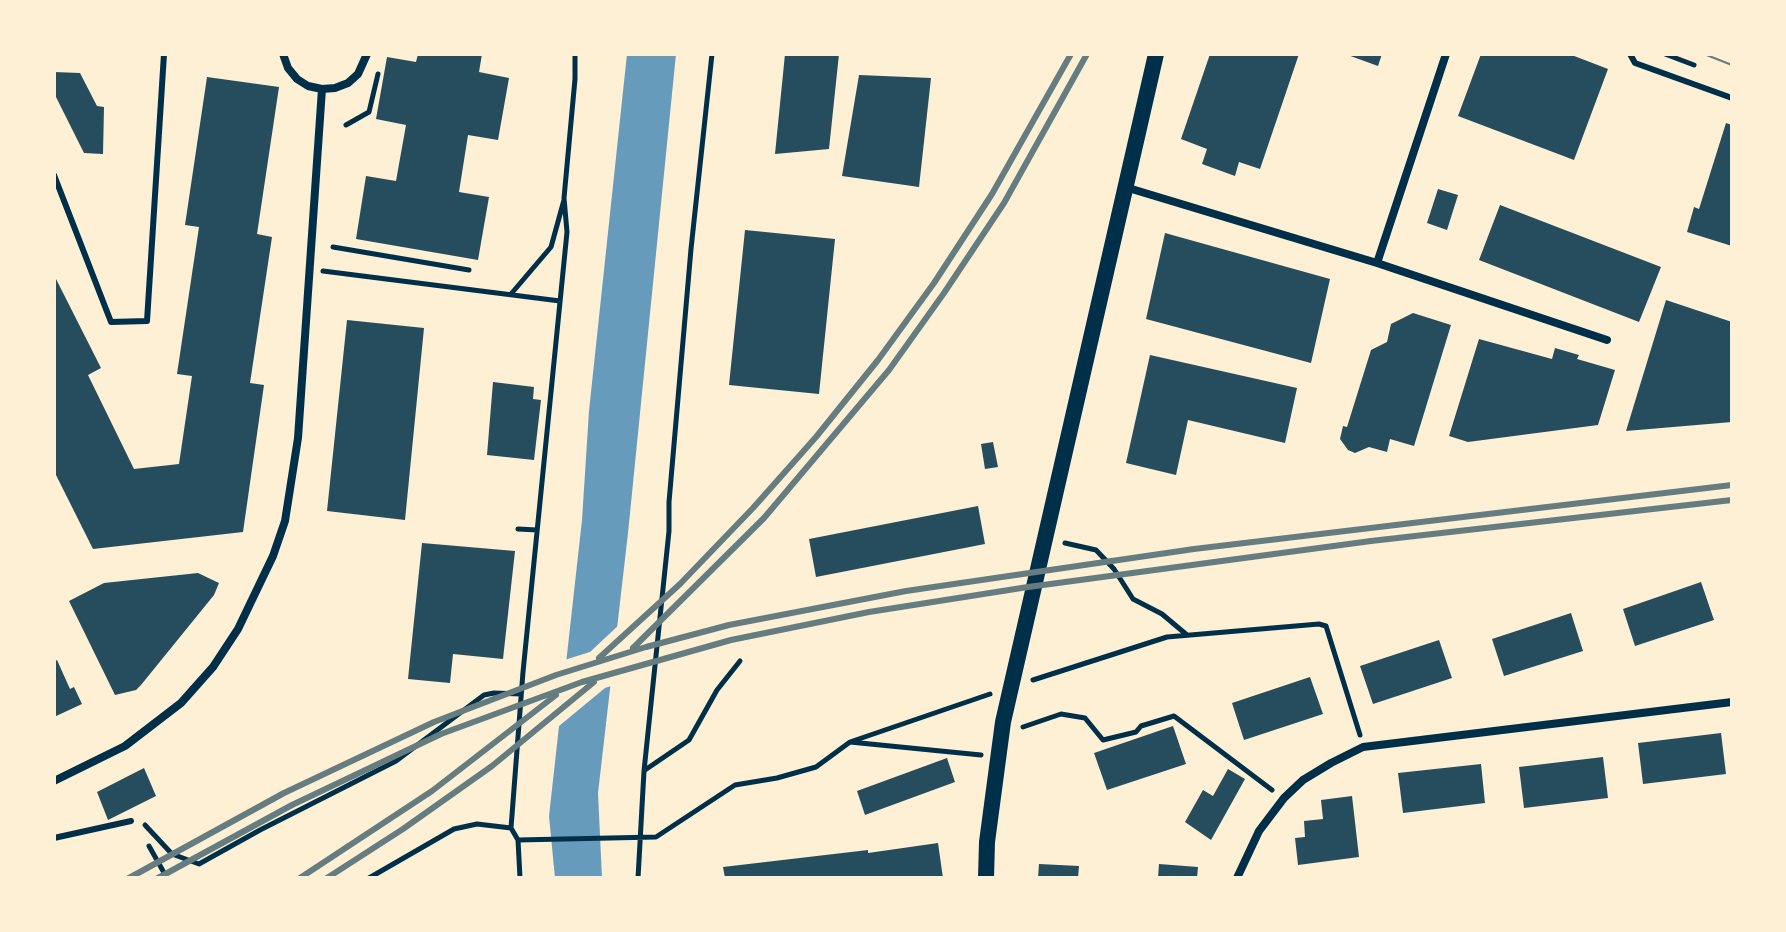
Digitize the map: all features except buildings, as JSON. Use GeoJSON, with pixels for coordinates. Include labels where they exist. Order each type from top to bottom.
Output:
{"type":"FeatureCollection","features":[{"type":"Feature","properties":{"kind":"main road"},"geometry":{"type":"LineString","coordinates":[[986,878],[987,842],[1003,722],[1156,54]]}},
{"type":"Feature","properties":{"kind":"street"},"geometry":{"type":"LineString","coordinates":[[283,54],[288,68],[297,79],[308,86],[322,89],[348,83],[358,74],[367,54]]}},
{"type":"Feature","properties":{"kind":"street"},"geometry":{"type":"LineString","coordinates":[[1377,263],[1446,54]]}},
{"type":"Feature","properties":{"kind":"street"},"geometry":{"type":"LineString","coordinates":[[54,781],[125,746],[181,703],[213,667],[256,595],[285,521],[298,438],[322,89]]}},
{"type":"Feature","properties":{"kind":"street"},"geometry":{"type":"LineString","coordinates":[[1124,187],[1377,263],[1607,340]]}},
{"type":"Feature","properties":{"kind":"street"},"geometry":{"type":"LineString","coordinates":[[1237,878],[1259,831],[1284,798],[1303,780],[1363,747],[1732,702]]}},
{"type":"Feature","properties":{"kind":"lane"},"geometry":{"type":"LineString","coordinates":[[54,175],[111,322],[147,321],[164,54]]}},
{"type":"Feature","properties":{"kind":"lane"},"geometry":{"type":"LineString","coordinates":[[1630,54],[1635,63],[1732,98]]}},
{"type":"Feature","properties":{"kind":"lane"},"geometry":{"type":"LineString","coordinates":[[54,838],[131,821]]}},
{"type":"Feature","properties":{"kind":"path"},"geometry":{"type":"LineString","coordinates":[[510,295],[551,247],[564,198],[575,54]]}},
{"type":"Feature","properties":{"kind":"path"},"geometry":{"type":"LineString","coordinates":[[638,878],[637,838],[669,531],[691,249],[712,54]]}},
{"type":"Feature","properties":{"kind":"path"},"geometry":{"type":"LineString","coordinates":[[346,125],[369,112],[379,69]]}},
{"type":"Feature","properties":{"kind":"path"},"geometry":{"type":"LineString","coordinates":[[511,828],[521,694],[567,232],[564,198]]}},
{"type":"Feature","properties":{"kind":"path"},"geometry":{"type":"LineString","coordinates":[[333,247],[469,270]]}},
{"type":"Feature","properties":{"kind":"path"},"geometry":{"type":"LineString","coordinates":[[310,269],[560,301]]}},
{"type":"Feature","properties":{"kind":"path"},"geometry":{"type":"LineString","coordinates":[[518,529],[537,530]]}},
{"type":"Feature","properties":{"kind":"path"},"geometry":{"type":"LineString","coordinates":[[1065,543],[1096,550],[1114,569],[1133,599],[1162,614],[1187,635]]}},
{"type":"Feature","properties":{"kind":"path"},"geometry":{"type":"LineString","coordinates":[[1051,674],[1167,637],[1319,624],[1326,626],[1363,747]]}},
{"type":"Feature","properties":{"kind":"path"},"geometry":{"type":"LineString","coordinates":[[644,771],[689,740],[717,690],[740,661]]}},
{"type":"Feature","properties":{"kind":"path"},"geometry":{"type":"LineString","coordinates":[[131,821],[148,825],[172,854],[199,864],[396,761],[484,695],[521,694]]}},
{"type":"Feature","properties":{"kind":"path"},"geometry":{"type":"LineString","coordinates":[[522,840],[656,837],[735,785],[816,767],[850,742],[982,697]]}},
{"type":"Feature","properties":{"kind":"path"},"geometry":{"type":"LineString","coordinates":[[1023,727],[1061,714],[1085,718],[1103,740],[1136,732],[1141,726],[1174,716],[1284,798]]}},
{"type":"Feature","properties":{"kind":"path"},"geometry":{"type":"LineString","coordinates":[[850,742],[998,757]]}},
{"type":"Feature","properties":{"kind":"path"},"geometry":{"type":"LineString","coordinates":[[369,878],[441,834],[477,824],[511,828],[522,840],[520,878]]}},
{"type":"Feature","properties":{"kind":"path"},"geometry":{"type":"LineString","coordinates":[[149,846],[167,878]]}},
{"type":"Feature","properties":{"kind":"water"},"geometry":{"type":"Polygon","coordinates":[[[627,54],[676,54],[628,533],[598,793],[602,878],[555,878],[549,816],[582,520],[589,411],[627,54]]]}},
{"type":"Feature","properties":{"kind":"pier"},"geometry":{"type":"Polygon","coordinates":[[[621,623],[614,685],[605,688],[553,731],[561,661],[590,652],[621,623]]]}},
{"type":"Feature","properties":{"kind":"tram line"},"geometry":{"type":"LineString","coordinates":[[1704,54],[1732,65]]}},
{"type":"Feature","properties":{"kind":"railway"},"geometry":{"type":"LineString","coordinates":[[599,658],[680,584],[753,508],[878,360],[934,283],[992,194],[1071,54]]}},
{"type":"Feature","properties":{"kind":"railway"},"geometry":{"type":"LineString","coordinates":[[633,648],[764,518],[889,370],[1004,203],[1087,54]]}},
{"type":"Feature","properties":{"kind":"railway"},"geometry":{"type":"LineString","coordinates":[[129,878],[284,793],[434,722],[556,675],[729,625],[906,591],[1194,549],[1732,485]]}},
{"type":"Feature","properties":{"kind":"railway"},"geometry":{"type":"LineString","coordinates":[[158,878],[292,805],[441,734],[582,682],[731,640],[869,612],[1028,587],[1371,541],[1732,500]]}},
{"type":"Feature","properties":{"kind":"railway"},"geometry":{"type":"LineString","coordinates":[[327,878],[492,766],[594,682]]}},
{"type":"Feature","properties":{"kind":"railway"},"geometry":{"type":"LineString","coordinates":[[300,878],[432,791],[556,695]]}}]}
